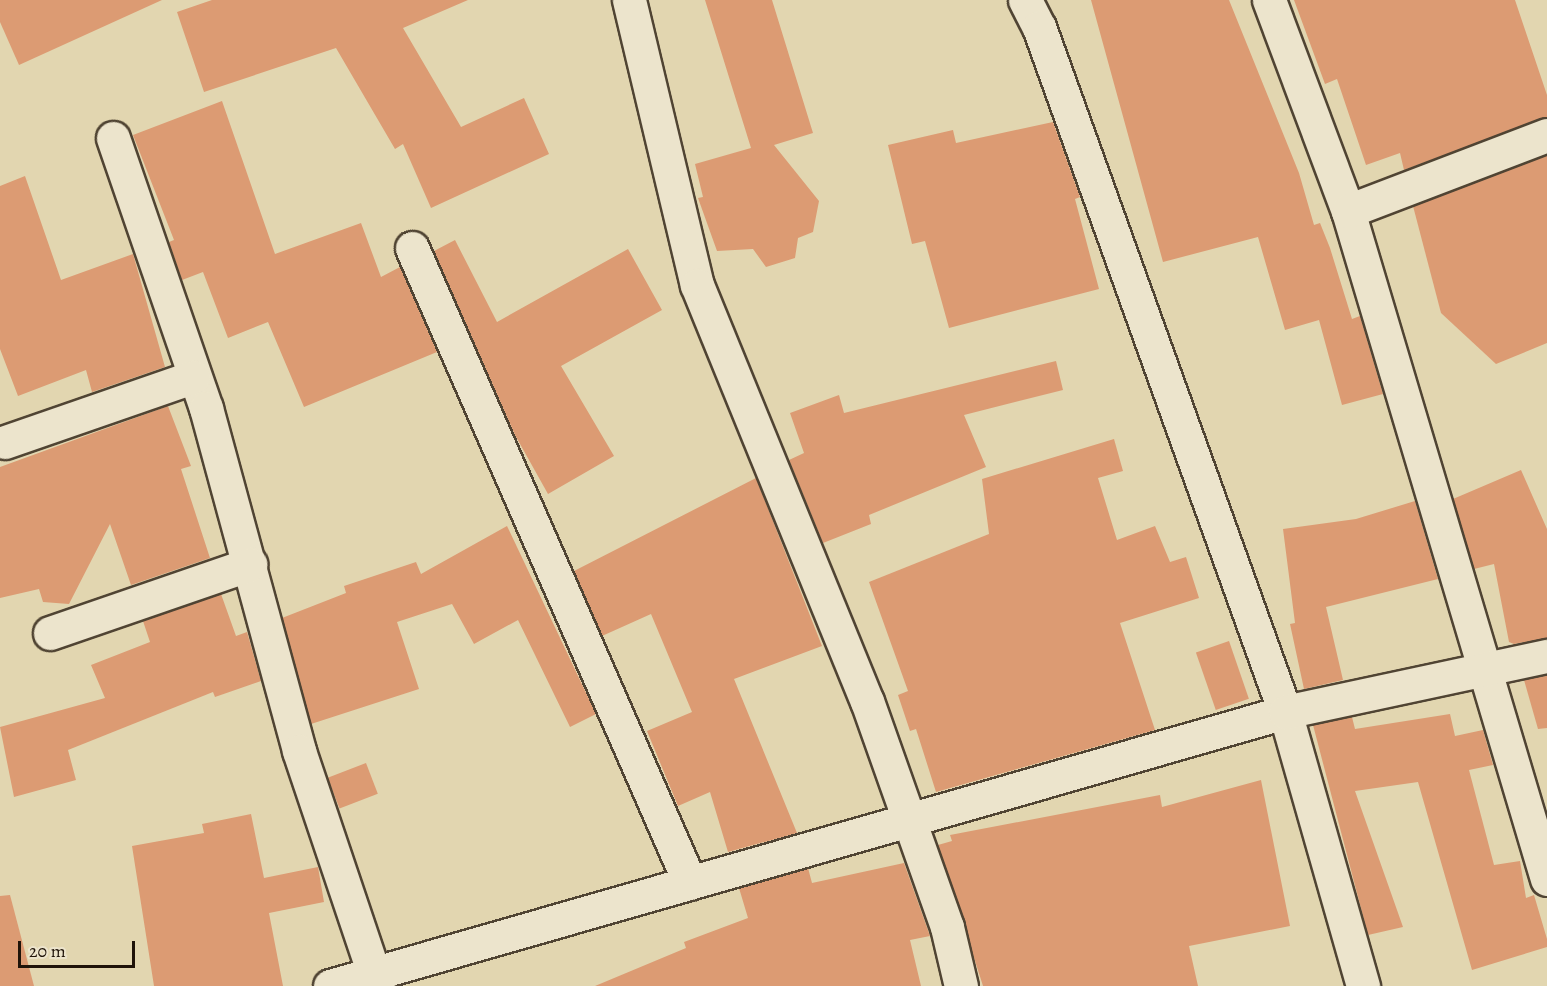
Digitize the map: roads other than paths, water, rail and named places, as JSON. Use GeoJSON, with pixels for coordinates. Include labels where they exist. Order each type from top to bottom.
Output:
{"type":"FeatureCollection","features":[{"type":"Feature","properties":{"kind":"street"},"geometry":{"type":"LineString","coordinates":[[629,0],[696,285],[867,701],[909,820],[961,986]]}},
{"type":"Feature","properties":{"kind":"street"},"geometry":{"type":"LineString","coordinates":[[1025,0],[1039,27],[1285,712],[1363,986]]}},
{"type":"Feature","properties":{"kind":"street"},"geometry":{"type":"LineString","coordinates":[[1269,0],[1348,211],[1488,672],[1547,879]]}},
{"type":"Feature","properties":{"kind":"street"},"geometry":{"type":"LineString","coordinates":[[1348,211],[1547,135]]}},
{"type":"Feature","properties":{"kind":"street"},"geometry":{"type":"LineString","coordinates":[[113,138],[194,377],[250,564],[299,751],[376,980]]}},
{"type":"Feature","properties":{"kind":"street"},"geometry":{"type":"LineString","coordinates":[[412,249],[690,883]]}},
{"type":"Feature","properties":{"kind":"street"},"geometry":{"type":"LineString","coordinates":[[5,442],[194,377]]}},
{"type":"Feature","properties":{"kind":"street"},"geometry":{"type":"LineString","coordinates":[[50,633],[250,564]]}},
{"type":"Feature","properties":{"kind":"street"},"geometry":{"type":"LineString","coordinates":[[330,986],[376,980],[690,883],[1285,712],[1488,672],[1547,656]]}}]}
